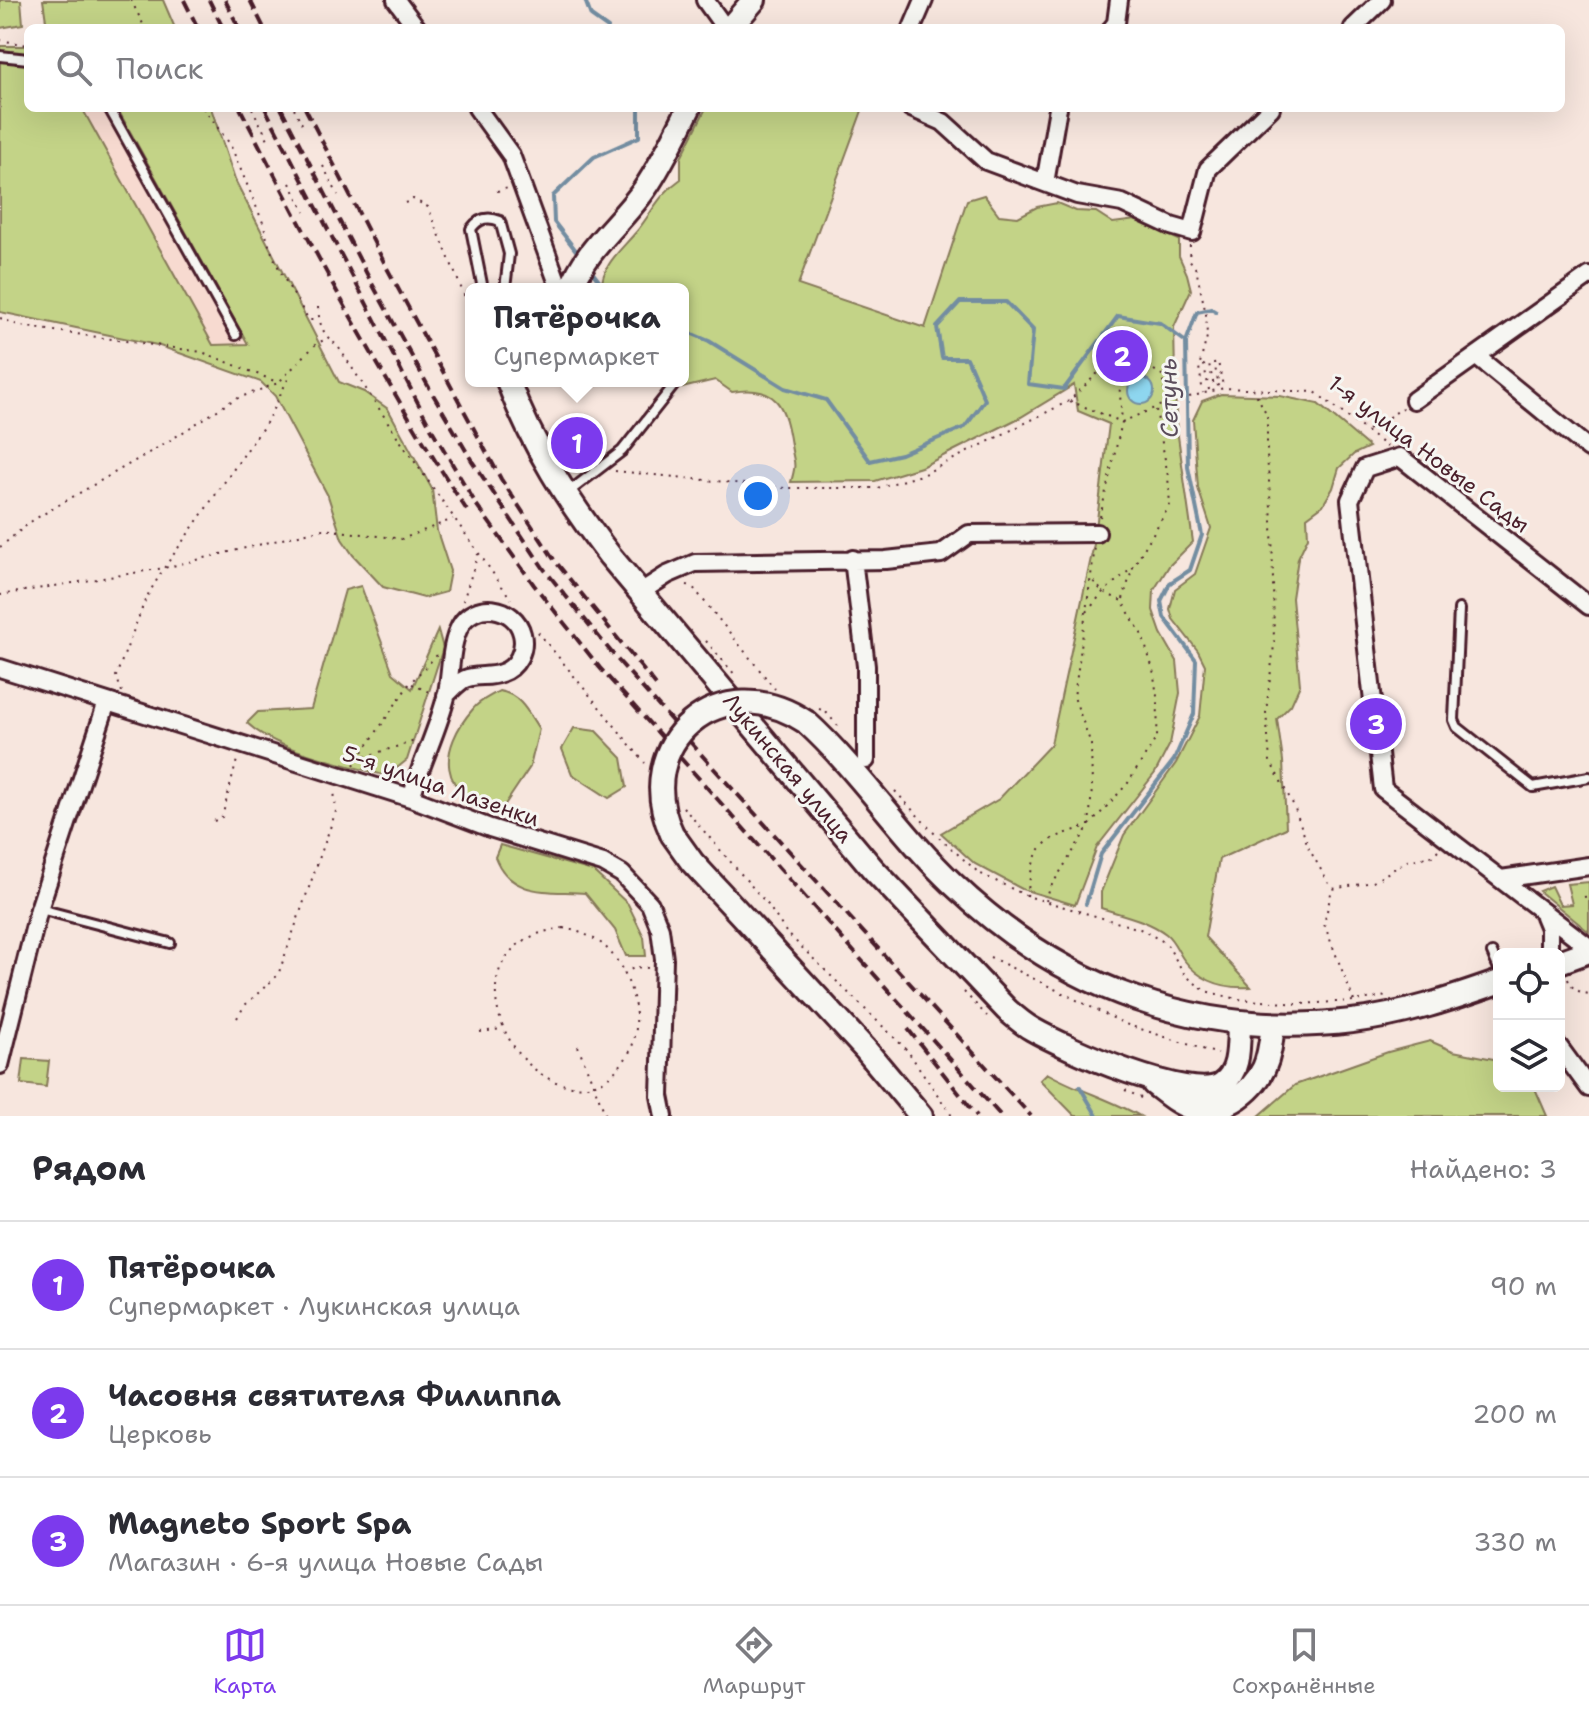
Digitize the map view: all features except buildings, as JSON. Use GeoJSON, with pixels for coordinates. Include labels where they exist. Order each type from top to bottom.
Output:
{"type":"FeatureCollection","features":[{"type":"Feature","properties":{"kind":"street"},"geometry":{"type":"LineString","coordinates":[[396,0],[414,24]]}},
{"type":"Feature","properties":{"kind":"street"},"geometry":{"type":"LineString","coordinates":[[705,0],[725,24]]}},
{"type":"Feature","properties":{"kind":"street"},"geometry":{"type":"LineString","coordinates":[[732,24],[754,0]]}},
{"type":"Feature","properties":{"kind":"street"},"geometry":{"type":"LineString","coordinates":[[914,24],[924,0]]}},
{"type":"Feature","properties":{"kind":"street"},"geometry":{"type":"LineString","coordinates":[[1115,24],[1119,0]]}},
{"type":"Feature","properties":{"kind":"street"},"geometry":{"type":"LineString","coordinates":[[1357,24],[1376,2]]}},
{"type":"Feature","properties":{"kind":"street"},"geometry":{"type":"LineString","coordinates":[[480,112],[511,155],[557,281],[570,283],[602,237],[642,192],[687,112]]}},
{"type":"Feature","properties":{"kind":"street"},"geometry":{"type":"LineString","coordinates":[[920,112],[943,122],[986,161],[1077,195],[1122,203],[1171,226],[1192,232],[1208,169],[1267,112]]}},
{"type":"Feature","properties":{"kind":"street"},"geometry":{"type":"LineString","coordinates":[[1045,183],[1057,112]]}},
{"type":"Feature","properties":{"kind":"street"},"geometry":{"type":"LineString","coordinates":[[1414,400],[1589,276]]}},
{"type":"Feature","properties":{"kind":"street"},"geometry":{"type":"LineString","coordinates":[[1477,357],[1589,449]]}},
{"type":"Feature","properties":{"kind":"street","name":"Лукинская улица"},"geometry":{"type":"LineString","coordinates":[[510,387],[530,436],[566,495],[639,593],[873,869],[1004,1008],[1029,1028],[1064,1046],[1144,1077],[1198,1091],[1216,1088],[1228,1080],[1235,1067],[1239,1022]]}},
{"type":"Feature","properties":{"kind":"street"},"geometry":{"type":"LineString","coordinates":[[1400,457],[1365,468],[1350,500],[1383,789],[1589,949],[1565,969]]}},
{"type":"Feature","properties":{"kind":"street","name":"1-я улица Новые Сады"},"geometry":{"type":"LineString","coordinates":[[1400,457],[1589,606]]}},
{"type":"Feature","properties":{"kind":"street"},"geometry":{"type":"LineString","coordinates":[[639,593],[667,575],[695,563],[886,560],[941,554],[969,534],[1097,533]]}},
{"type":"Feature","properties":{"kind":"street"},"geometry":{"type":"LineString","coordinates":[[853,559],[866,666],[866,760]]}},
{"type":"Feature","properties":{"kind":"street"},"geometry":{"type":"LineString","coordinates":[[411,798],[461,625],[478,610],[501,610],[511,616],[523,636],[519,659],[501,673],[463,679],[441,696]]}},
{"type":"Feature","properties":{"kind":"street","name":"5-я улица Лазенки"},"geometry":{"type":"LineString","coordinates":[[0,668],[411,798],[490,828],[603,863],[622,874],[640,891],[657,917],[664,959],[660,1096],[664,1116]]}},
{"type":"Feature","properties":{"kind":"street"},"geometry":{"type":"LineString","coordinates":[[921,1116],[865,1049],[692,862],[672,834],[662,807],[662,776],[672,746],[691,722],[712,709],[748,701],[779,707],[806,722],[951,882],[1012,934],[1043,955],[1129,998],[1177,1012],[1273,1025],[1355,1021],[1404,1011],[1493,984]]}},
{"type":"Feature","properties":{"kind":"street"},"geometry":{"type":"LineString","coordinates":[[0,1065],[39,909],[107,702]]}},
{"type":"Feature","properties":{"kind":"street"},"geometry":{"type":"LineString","coordinates":[[1501,879],[1589,866]]}},
{"type":"Feature","properties":{"kind":"street"},"geometry":{"type":"LineString","coordinates":[[1544,916],[1549,928],[1549,948]]}},
{"type":"Feature","properties":{"kind":"street","name":"Лукинская улица"},"geometry":{"type":"LineString","coordinates":[[1144,1077],[1182,1105],[1200,1110],[1219,1108],[1246,1091],[1263,1070],[1273,1025]]}},
{"type":"Feature","properties":{"kind":"street"},"geometry":{"type":"LineString","coordinates":[[1565,1055],[1589,1088]]}},
{"type":"Feature","properties":{"kind":"lane"},"geometry":{"type":"LineString","coordinates":[[0,56],[24,59]]}},
{"type":"Feature","properties":{"kind":"lane"},"geometry":{"type":"LineString","coordinates":[[111,112],[236,335]]}},
{"type":"Feature","properties":{"kind":"lane"},"geometry":{"type":"LineString","coordinates":[[482,283],[471,229],[482,219],[492,218],[500,221],[509,254],[506,283]]}},
{"type":"Feature","properties":{"kind":"lane"},"geometry":{"type":"LineString","coordinates":[[566,495],[622,451],[673,387]]}},
{"type":"Feature","properties":{"kind":"lane"},"geometry":{"type":"LineString","coordinates":[[1459,609],[1454,720],[1457,727],[1533,787],[1589,777]]}},
{"type":"Feature","properties":{"kind":"lane"},"geometry":{"type":"LineString","coordinates":[[39,909],[170,943]]}},
{"type":"Feature","properties":{"kind":"path"},"geometry":{"type":"LineString","coordinates":[[131,0],[143,24]]}},
{"type":"Feature","properties":{"kind":"path"},"geometry":{"type":"LineString","coordinates":[[0,40],[24,44]]}},
{"type":"Feature","properties":{"kind":"path"},"geometry":{"type":"LineString","coordinates":[[206,112],[230,144],[264,225],[276,264],[309,320],[319,321]]}},
{"type":"Feature","properties":{"kind":"path"},"geometry":{"type":"LineString","coordinates":[[254,112],[269,141]]}},
{"type":"Feature","properties":{"kind":"path"},"geometry":{"type":"LineString","coordinates":[[296,112],[302,124]]}},
{"type":"Feature","properties":{"kind":"path"},"geometry":{"type":"LineString","coordinates":[[323,166],[338,195]]}},
{"type":"Feature","properties":{"kind":"path"},"geometry":{"type":"LineString","coordinates":[[290,183],[305,212]]}},
{"type":"Feature","properties":{"kind":"path"},"geometry":{"type":"LineString","coordinates":[[497,191],[514,186]]}},
{"type":"Feature","properties":{"kind":"path"},"geometry":{"type":"LineString","coordinates":[[405,203],[413,199],[428,207],[465,297]]}},
{"type":"Feature","properties":{"kind":"path"},"geometry":{"type":"LineString","coordinates":[[1189,259],[1196,269],[1204,305],[1207,337],[1199,367],[1203,393]]}},
{"type":"Feature","properties":{"kind":"path"},"geometry":{"type":"LineString","coordinates":[[318,307],[319,321],[327,339],[337,345],[513,601]]}},
{"type":"Feature","properties":{"kind":"path"},"geometry":{"type":"LineString","coordinates":[[0,318],[20,326],[202,352],[278,383]]}},
{"type":"Feature","properties":{"kind":"path"},"geometry":{"type":"LineString","coordinates":[[0,547],[33,520],[233,400],[278,383],[317,343],[327,339]]}},
{"type":"Feature","properties":{"kind":"path"},"geometry":{"type":"LineString","coordinates":[[595,473],[611,470],[784,488],[877,488],[924,474],[1069,401],[1101,370],[1138,360],[1162,375],[1166,403]]}},
{"type":"Feature","properties":{"kind":"path"},"geometry":{"type":"LineString","coordinates":[[1210,392],[1204,365],[1209,364],[1214,386],[1219,385],[1214,363],[1218,362],[1224,388]]}},
{"type":"Feature","properties":{"kind":"path"},"geometry":{"type":"LineString","coordinates":[[1089,826],[1091,744],[1074,697],[1097,533],[1122,422],[1118,365]]}},
{"type":"Feature","properties":{"kind":"path"},"geometry":{"type":"LineString","coordinates":[[123,697],[116,676],[146,598],[266,423],[290,374]]}},
{"type":"Feature","properties":{"kind":"path","name":"1-я улица Новые Сады"},"geometry":{"type":"LineString","coordinates":[[1122,422],[1166,403],[1224,388],[1315,392],[1400,457]]}},
{"type":"Feature","properties":{"kind":"path"},"geometry":{"type":"LineString","coordinates":[[1253,388],[1267,415],[1272,520],[1274,645],[1266,712],[1270,761],[1294,806],[1309,849],[1332,889],[1324,924],[1354,1001]]}},
{"type":"Feature","properties":{"kind":"path"},"geometry":{"type":"LineString","coordinates":[[1366,431],[1414,400]]}},
{"type":"Feature","properties":{"kind":"path"},"geometry":{"type":"LineString","coordinates":[[1069,401],[1122,422]]}},
{"type":"Feature","properties":{"kind":"path"},"geometry":{"type":"LineString","coordinates":[[1122,601],[1133,567],[1170,505],[1156,409]]}},
{"type":"Feature","properties":{"kind":"path"},"geometry":{"type":"LineString","coordinates":[[0,595],[164,568],[323,529],[402,539],[454,518]]}},
{"type":"Feature","properties":{"kind":"path"},"geometry":{"type":"LineString","coordinates":[[462,604],[479,553]]}},
{"type":"Feature","properties":{"kind":"path"},"geometry":{"type":"LineString","coordinates":[[1086,612],[1103,592],[1133,567]]}},
{"type":"Feature","properties":{"kind":"path"},"geometry":{"type":"LineString","coordinates":[[1045,902],[1050,888],[1089,826],[1128,783],[1157,737],[1158,703],[1153,669],[1142,635],[1122,601],[1103,592],[1091,578]]}},
{"type":"Feature","properties":{"kind":"path"},"geometry":{"type":"LineString","coordinates":[[532,624],[647,765]]}},
{"type":"Feature","properties":{"kind":"path"},"geometry":{"type":"LineString","coordinates":[[352,769],[410,683],[439,653]]}},
{"type":"Feature","properties":{"kind":"path"},"geometry":{"type":"LineString","coordinates":[[410,683],[441,696]]}},
{"type":"Feature","properties":{"kind":"path"},"geometry":{"type":"LineString","coordinates":[[357,759],[420,740]]}},
{"type":"Feature","properties":{"kind":"path"},"geometry":{"type":"LineString","coordinates":[[214,821],[222,817],[237,760]]}},
{"type":"Feature","properties":{"kind":"path"},"geometry":{"type":"LineString","coordinates":[[237,1018],[245,1005],[278,975],[336,811],[334,789]]}},
{"type":"Feature","properties":{"kind":"path"},"geometry":{"type":"LineString","coordinates":[[677,800],[768,905],[786,932],[907,1050],[952,1116]]}},
{"type":"Feature","properties":{"kind":"path"},"geometry":{"type":"LineString","coordinates":[[1027,896],[1034,855],[1045,842],[1089,826]]}},
{"type":"Feature","properties":{"kind":"path"},"geometry":{"type":"LineString","coordinates":[[1332,889],[1373,882],[1407,861],[1432,856],[1448,841]]}},
{"type":"Feature","properties":{"kind":"path"},"geometry":{"type":"LineString","coordinates":[[1078,912],[1140,929],[1166,943],[1185,975],[1205,991],[1237,999],[1284,1003],[1354,1001],[1399,994]]}},
{"type":"Feature","properties":{"kind":"path"},"geometry":{"type":"LineString","coordinates":[[518,1059],[502,1029],[495,1001],[496,978],[502,962],[526,938],[545,930],[563,928],[583,932],[603,945],[618,962],[634,1003],[636,1028],[631,1050],[620,1066],[594,1086],[578,1091],[557,1088]]}},
{"type":"Feature","properties":{"kind":"path"},"geometry":{"type":"LineString","coordinates":[[990,957],[1125,1024],[1224,1056]]}},
{"type":"Feature","properties":{"kind":"path"},"geometry":{"type":"LineString","coordinates":[[624,975],[635,967],[652,969]]}},
{"type":"Feature","properties":{"kind":"path"},"geometry":{"type":"LineString","coordinates":[[1565,973],[1570,986],[1589,994]]}},
{"type":"Feature","properties":{"kind":"path"},"geometry":{"type":"LineString","coordinates":[[480,1032],[502,1029]]}},
{"type":"Feature","properties":{"kind":"path"},"geometry":{"type":"LineString","coordinates":[[578,1046],[606,1116]]}},
{"type":"Feature","properties":{"kind":"path"},"geometry":{"type":"LineString","coordinates":[[533,1073],[549,1084]]}},
{"type":"Feature","properties":{"kind":"shaded area"},"geometry":{"type":"Polygon","coordinates":[[[84,112],[119,112],[249,344],[213,346],[84,112]]]}},
{"type":"Feature","properties":{"kind":"green space"},"geometry":{"type":"Polygon","coordinates":[[[0,0],[21,0],[23,24],[0,28],[0,0]]]}},
{"type":"Feature","properties":{"kind":"green space"},"geometry":{"type":"Polygon","coordinates":[[[43,0],[163,0],[173,24],[46,24],[43,0]]]}},
{"type":"Feature","properties":{"kind":"green space"},"geometry":{"type":"Polygon","coordinates":[[[0,46],[24,46],[24,112],[84,112],[213,345],[248,344],[119,112],[212,112],[235,180],[339,382],[364,392],[388,409],[432,489],[437,531],[450,571],[446,592],[424,598],[383,587],[353,555],[342,539],[328,496],[275,396],[261,382],[157,345],[0,312],[0,46]]]}},
{"type":"Feature","properties":{"kind":"green space"},"geometry":{"type":"Polygon","coordinates":[[[704,112],[862,112],[798,285],[925,328],[967,200],[984,195],[999,215],[1018,217],[1037,207],[1057,203],[1076,211],[1096,212],[1113,223],[1136,220],[1179,240],[1179,256],[1191,290],[1174,327],[1176,422],[1193,542],[1169,566],[1154,590],[1153,610],[1161,633],[1177,661],[1180,693],[1170,744],[1155,773],[1097,847],[1075,905],[1022,889],[975,864],[941,833],[999,799],[1051,744],[1094,544],[1109,424],[1078,411],[1074,385],[1021,417],[921,467],[875,481],[791,482],[794,460],[786,420],[776,401],[760,392],[732,392],[715,380],[689,386],[689,283],[602,283],[614,258],[662,197],[681,179],[681,158],[704,112]]]}},
{"type":"Feature","properties":{"kind":"green space"},"geometry":{"type":"Polygon","coordinates":[[[1221,394],[1280,396],[1318,404],[1369,447],[1354,454],[1339,468],[1333,488],[1323,505],[1307,517],[1308,537],[1298,558],[1292,598],[1300,685],[1291,705],[1277,719],[1283,761],[1286,828],[1219,859],[1205,937],[1251,987],[1232,987],[1206,979],[1191,968],[1171,939],[1159,929],[1101,908],[1101,892],[1124,835],[1176,763],[1200,716],[1205,665],[1173,619],[1170,609],[1175,589],[1195,574],[1211,528],[1198,488],[1193,420],[1202,401],[1221,394]]]}},
{"type":"Feature","properties":{"kind":"green space"},"geometry":{"type":"Polygon","coordinates":[[[361,586],[393,673],[412,689],[438,630],[443,648],[407,760],[387,776],[294,749],[276,742],[247,723],[258,712],[311,709],[345,590],[361,586]]]}},
{"type":"Feature","properties":{"kind":"green space"},"geometry":{"type":"Polygon","coordinates":[[[499,691],[518,700],[539,729],[530,767],[504,806],[497,808],[477,802],[463,793],[449,769],[449,754],[462,724],[473,709],[499,691]]]}},
{"type":"Feature","properties":{"kind":"green space"},"geometry":{"type":"Polygon","coordinates":[[[574,728],[596,731],[622,758],[627,787],[609,798],[572,774],[562,749],[574,728]]]}},
{"type":"Feature","properties":{"kind":"green space"},"geometry":{"type":"Polygon","coordinates":[[[500,845],[593,871],[628,904],[644,937],[646,956],[626,956],[615,930],[585,893],[532,889],[511,880],[495,857],[500,845]]]}},
{"type":"Feature","properties":{"kind":"green space"},"geometry":{"type":"Polygon","coordinates":[[[1589,882],[1589,932],[1539,891],[1551,886],[1560,905],[1572,904],[1567,884],[1589,882]]]}},
{"type":"Feature","properties":{"kind":"green space"},"geometry":{"type":"Polygon","coordinates":[[[1430,1041],[1453,1051],[1493,1059],[1493,1092],[1537,1092],[1547,1116],[1259,1116],[1295,1085],[1388,1052],[1430,1041]]]}},
{"type":"Feature","properties":{"kind":"green space"},"geometry":{"type":"Polygon","coordinates":[[[24,1059],[49,1061],[46,1087],[21,1084],[24,1059]]]}},
{"type":"Feature","properties":{"kind":"green space"},"geometry":{"type":"Polygon","coordinates":[[[1047,1073],[1140,1116],[1075,1116],[1040,1080],[1047,1073]]]}},
{"type":"Feature","properties":{"kind":"water"},"geometry":{"type":"Polygon","coordinates":[[[1141,378],[1150,382],[1154,391],[1150,400],[1141,404],[1132,400],[1128,391],[1132,382],[1141,378]]]}},
{"type":"Feature","properties":{"kind":"waterway","name":"Сетунь"},"geometry":{"type":"LineString","coordinates":[[585,0],[591,16],[602,24]]}},
{"type":"Feature","properties":{"kind":"waterway","name":"Сетунь"},"geometry":{"type":"LineString","coordinates":[[581,257],[554,222],[553,196],[594,157],[639,137],[639,112]]}},
{"type":"Feature","properties":{"kind":"waterway","name":"Сетунь"},"geometry":{"type":"LineString","coordinates":[[589,268],[600,283]]}},
{"type":"Feature","properties":{"kind":"waterway","name":"Сетунь"},"geometry":{"type":"LineString","coordinates":[[689,333],[709,341],[785,388],[826,400],[870,461],[901,454],[965,427],[985,400],[967,358],[942,358],[937,327],[960,302],[1006,302],[1033,330],[1028,384],[1064,389],[1118,316],[1160,323],[1186,342],[1188,467],[1202,535],[1190,570],[1170,583],[1161,601],[1164,617],[1196,660],[1194,714],[1174,760],[1101,854],[1086,904]]}},
{"type":"Feature","properties":{"kind":"waterway"},"geometry":{"type":"LineString","coordinates":[[1186,342],[1197,312],[1211,309],[1216,312]]}},
{"type":"Feature","properties":{"kind":"waterway","name":"Сетунь"},"geometry":{"type":"LineString","coordinates":[[1080,1087],[1097,1116]]}},
{"type":"Feature","properties":{"kind":"railway"},"geometry":{"type":"LineString","coordinates":[[184,0],[196,24]]}},
{"type":"Feature","properties":{"kind":"railway"},"geometry":{"type":"LineString","coordinates":[[209,0],[221,24]]}},
{"type":"Feature","properties":{"kind":"railway"},"geometry":{"type":"LineString","coordinates":[[225,0],[237,24]]}},
{"type":"Feature","properties":{"kind":"railway"},"geometry":{"type":"LineString","coordinates":[[250,0],[262,24]]}},
{"type":"Feature","properties":{"kind":"railway"},"geometry":{"type":"LineString","coordinates":[[242,112],[349,313],[406,413],[468,512]]}},
{"type":"Feature","properties":{"kind":"railway"},"geometry":{"type":"LineString","coordinates":[[267,112],[431,428],[476,504],[534,585],[600,668],[1001,1116]]}},
{"type":"Feature","properties":{"kind":"railway"},"geometry":{"type":"LineString","coordinates":[[283,112],[427,384],[472,461],[544,569],[616,658],[708,762],[1031,1116]]}},
{"type":"Feature","properties":{"kind":"railway"},"geometry":{"type":"LineString","coordinates":[[307,112],[501,479],[555,561],[658,688]]}},
{"type":"Feature","properties":{"kind":"railway"},"geometry":{"type":"LineString","coordinates":[[908,1029],[977,1116]]}},
{"type":"Feature","properties":{"kind":"place","name":"Часовня святителя Филиппа"},"geometry":{"type":"Point","coordinates":[1122,356]}},
{"type":"Feature","properties":{"kind":"place","name":"Пятёрочка"},"geometry":{"type":"Point","coordinates":[577,443]}},
{"type":"Feature","properties":{"kind":"place","name":"Magneto Sport Spa"},"geometry":{"type":"Point","coordinates":[1376,724]}}]}
